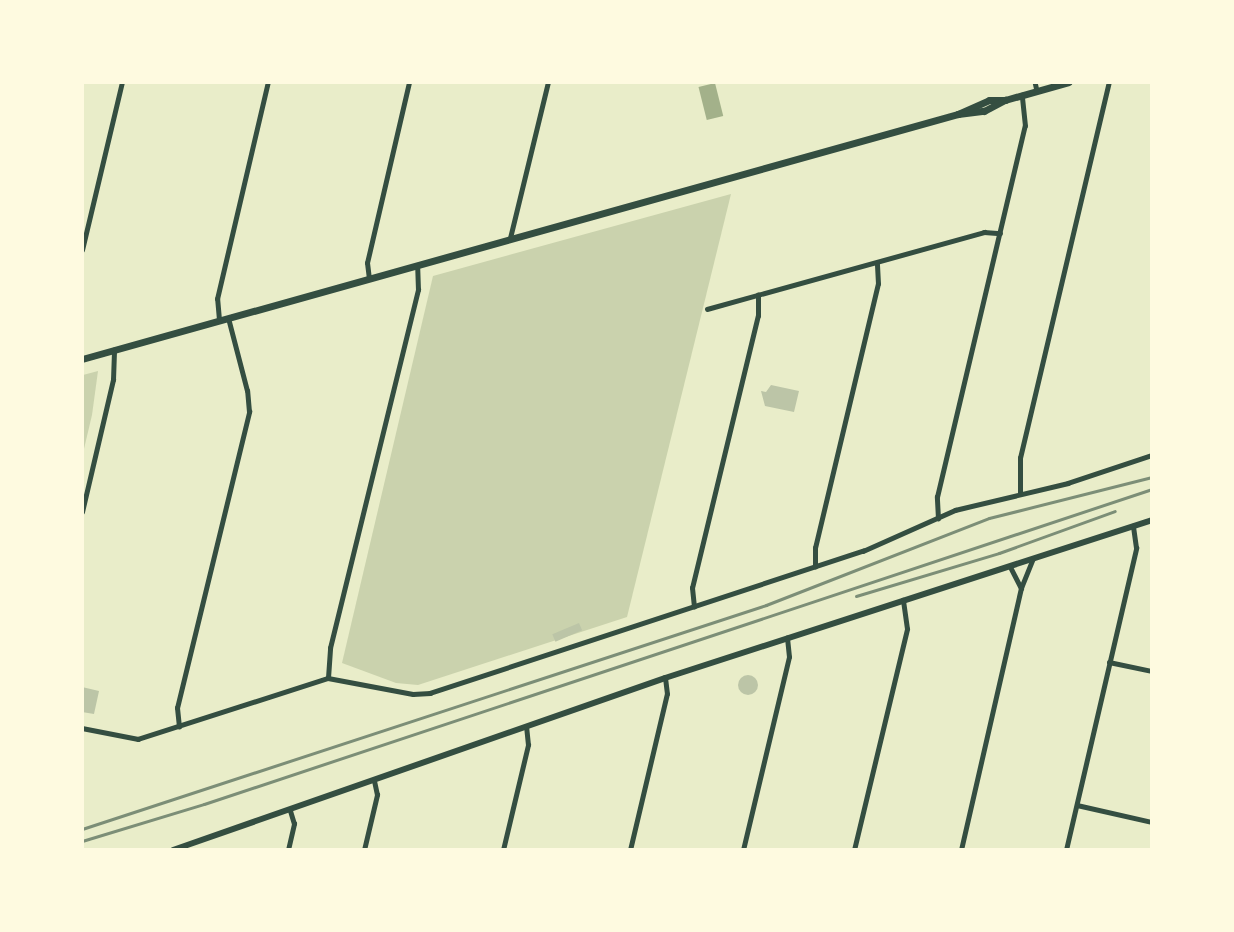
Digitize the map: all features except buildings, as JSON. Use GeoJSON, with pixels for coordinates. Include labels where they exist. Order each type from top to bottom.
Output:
{"type":"FeatureCollection","features":[{"type":"Feature","properties":{"kind":"main road"},"geometry":{"type":"LineString","coordinates":[[82,359],[958,114],[989,100],[1005,100],[1069,82]]}},
{"type":"Feature","properties":{"kind":"main road"},"geometry":{"type":"LineString","coordinates":[[173,849],[290,811],[665,678],[1152,520]]}},
{"type":"Feature","properties":{"kind":"street"},"geometry":{"type":"LineString","coordinates":[[82,250],[122,82]]}},
{"type":"Feature","properties":{"kind":"street"},"geometry":{"type":"LineString","coordinates":[[219,320],[218,299],[268,82]]}},
{"type":"Feature","properties":{"kind":"street"},"geometry":{"type":"LineString","coordinates":[[369,279],[366,267],[409,82]]}},
{"type":"Feature","properties":{"kind":"street"},"geometry":{"type":"LineString","coordinates":[[510,238],[548,82]]}},
{"type":"Feature","properties":{"kind":"street"},"geometry":{"type":"LineString","coordinates":[[1035,82],[1038,91]]}},
{"type":"Feature","properties":{"kind":"street"},"geometry":{"type":"LineString","coordinates":[[1020,493],[1020,458],[1109,82]]}},
{"type":"Feature","properties":{"kind":"street"},"geometry":{"type":"LineString","coordinates":[[938,519],[937,497],[1025,126],[1022,96]]}},
{"type":"Feature","properties":{"kind":"street"},"geometry":{"type":"LineString","coordinates":[[707,309],[984,232],[1000,233]]}},
{"type":"Feature","properties":{"kind":"street"},"geometry":{"type":"LineString","coordinates":[[815,567],[816,548],[878,284],[877,263]]}},
{"type":"Feature","properties":{"kind":"street"},"geometry":{"type":"LineString","coordinates":[[328,678],[330,648],[418,290],[417,266]]}},
{"type":"Feature","properties":{"kind":"street"},"geometry":{"type":"LineString","coordinates":[[694,607],[692,588],[758,315],[758,295]]}},
{"type":"Feature","properties":{"kind":"street"},"geometry":{"type":"LineString","coordinates":[[179,727],[177,708],[249,412],[247,391],[228,318]]}},
{"type":"Feature","properties":{"kind":"street"},"geometry":{"type":"LineString","coordinates":[[82,512],[113,380],[114,349]]}},
{"type":"Feature","properties":{"kind":"street"},"geometry":{"type":"LineString","coordinates":[[82,728],[138,739],[328,678],[423,694],[815,567],[982,502],[1068,483],[1152,455]]}},
{"type":"Feature","properties":{"kind":"street"},"geometry":{"type":"LineString","coordinates":[[1066,849],[1136,548],[1133,526]]}},
{"type":"Feature","properties":{"kind":"street"},"geometry":{"type":"LineString","coordinates":[[961,849],[1021,588],[1033,558]]}},
{"type":"Feature","properties":{"kind":"street"},"geometry":{"type":"LineString","coordinates":[[1010,566],[1021,588]]}},
{"type":"Feature","properties":{"kind":"street"},"geometry":{"type":"LineString","coordinates":[[854,849],[907,629],[903,600]]}},
{"type":"Feature","properties":{"kind":"street"},"geometry":{"type":"LineString","coordinates":[[743,849],[789,657],[787,638]]}},
{"type":"Feature","properties":{"kind":"street"},"geometry":{"type":"LineString","coordinates":[[1109,662],[1152,671]]}},
{"type":"Feature","properties":{"kind":"street"},"geometry":{"type":"LineString","coordinates":[[630,849],[667,694],[665,678]]}},
{"type":"Feature","properties":{"kind":"street"},"geometry":{"type":"LineString","coordinates":[[503,849],[528,745],[526,727]]}},
{"type":"Feature","properties":{"kind":"street"},"geometry":{"type":"LineString","coordinates":[[364,849],[376,798],[374,781]]}},
{"type":"Feature","properties":{"kind":"street"},"geometry":{"type":"LineString","coordinates":[[1077,805],[1152,822]]}},
{"type":"Feature","properties":{"kind":"street"},"geometry":{"type":"LineString","coordinates":[[288,849],[294,824],[290,811]]}},
{"type":"Feature","properties":{"kind":"shaded area"},"geometry":{"type":"Polygon","coordinates":[[[715,83],[723,116],[707,120],[699,87],[715,83]]]}},
{"type":"Feature","properties":{"kind":"shaded area"},"geometry":{"type":"Polygon","coordinates":[[[731,194],[627,617],[418,685],[396,683],[342,663],[433,276],[731,194]]]}},
{"type":"Feature","properties":{"kind":"shaded area"},"geometry":{"type":"Polygon","coordinates":[[[98,371],[92,415],[83,453],[83,375],[98,371]]]}},
{"type":"Feature","properties":{"kind":"railway"},"geometry":{"type":"LineString","coordinates":[[82,829],[766,605],[989,518],[1152,477]]}},
{"type":"Feature","properties":{"kind":"railway"},"geometry":{"type":"LineString","coordinates":[[82,841],[204,804],[1152,489]]}},
{"type":"Feature","properties":{"kind":"railway"},"geometry":{"type":"LineString","coordinates":[[856,596],[999,553],[1115,511]]}}]}
